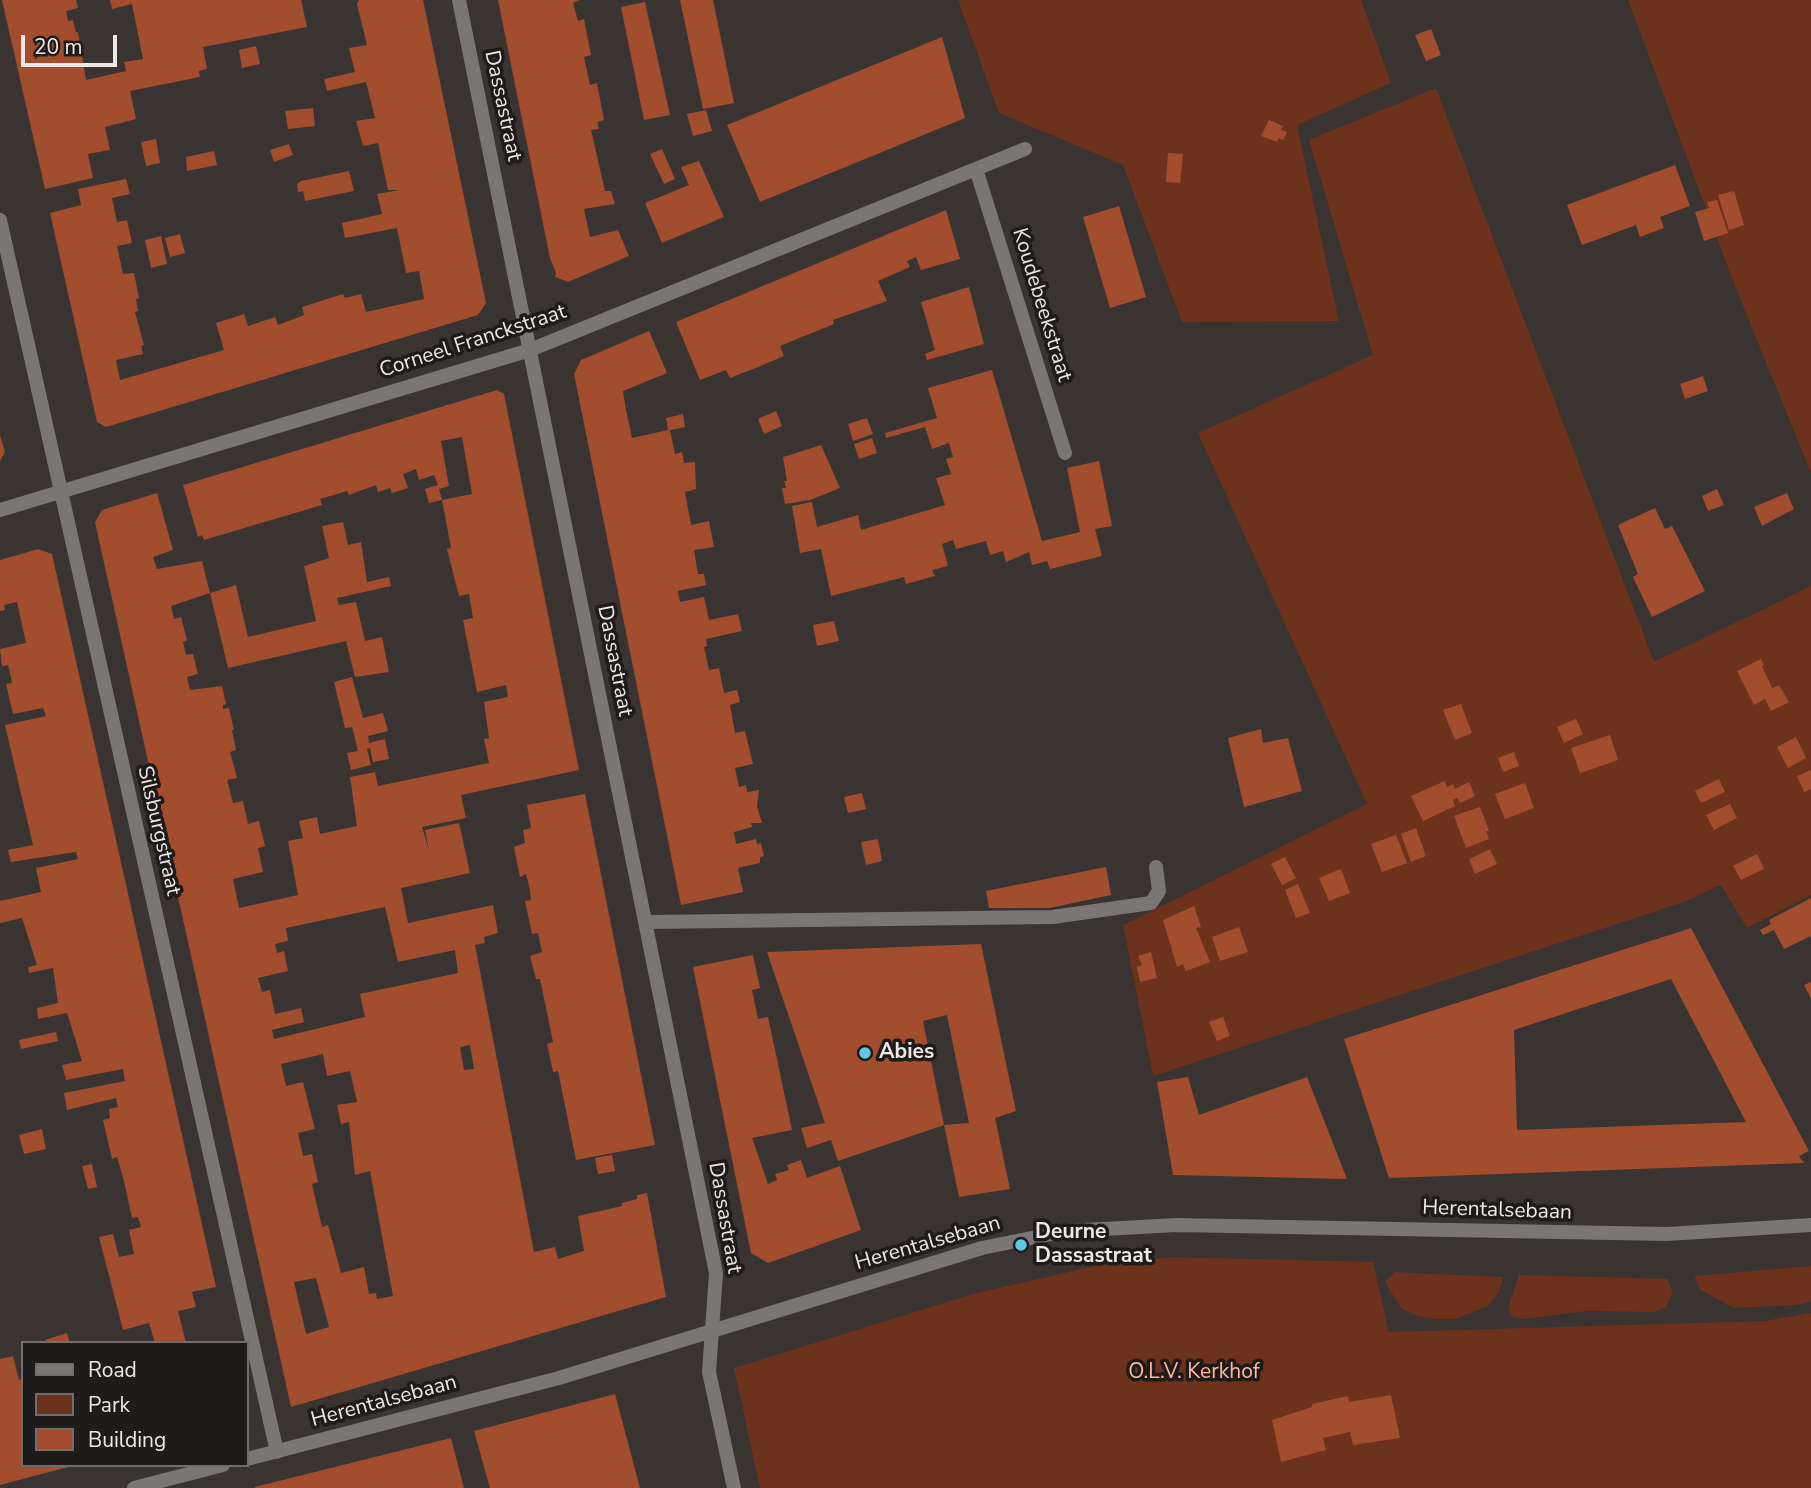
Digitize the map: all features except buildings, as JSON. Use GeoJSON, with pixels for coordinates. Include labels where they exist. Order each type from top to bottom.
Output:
{"type":"FeatureCollection","features":[{"type":"Feature","properties":{"kind":"street","name":"Dassastraat"},"geometry":{"type":"LineString","coordinates":[[459,0],[716,1273],[709,1372],[734,1488]]}},
{"type":"Feature","properties":{"kind":"street","name":"Corneel Franckstraat"},"geometry":{"type":"LineString","coordinates":[[0,510],[530,350],[1025,149]]}},
{"type":"Feature","properties":{"kind":"street","name":"Koudebeekstraat"},"geometry":{"type":"LineString","coordinates":[[976,169],[1065,453]]}},
{"type":"Feature","properties":{"kind":"street","name":"Silsburgstraat"},"geometry":{"type":"LineString","coordinates":[[0,220],[277,1451]]}},
{"type":"Feature","properties":{"kind":"street"},"geometry":{"type":"LineString","coordinates":[[646,922],[1053,917],[1151,903],[1159,891],[1156,867]]}},
{"type":"Feature","properties":{"kind":"street","name":"Herentalsebaan"},"geometry":{"type":"LineString","coordinates":[[248,1459],[559,1378],[982,1248],[1104,1227],[1274,1227],[1613,1234],[1737,1231],[1811,1225]]}},
{"type":"Feature","properties":{"kind":"street"},"geometry":{"type":"LineString","coordinates":[[134,1488],[215,1467]]}},
{"type":"Feature","properties":{"kind":"green space"},"geometry":{"type":"Polygon","coordinates":[[[958,0],[1361,0],[1391,83],[1297,125],[1339,321],[1182,322],[1123,165],[999,113],[958,0]]]}},
{"type":"Feature","properties":{"kind":"green space"},"geometry":{"type":"Polygon","coordinates":[[[1628,0],[1811,0],[1811,473],[1735,286],[1628,0]]]}},
{"type":"Feature","properties":{"kind":"green space"},"geometry":{"type":"Polygon","coordinates":[[[1436,88],[1654,662],[1811,586],[1811,895],[1747,928],[1721,885],[1681,903],[1153,1076],[1123,925],[1367,804],[1198,433],[1373,355],[1309,140],[1436,88]]]}},
{"type":"Feature","properties":{"kind":"green space","name":"O.L.V. Kerkhof"},"geometry":{"type":"Polygon","coordinates":[[[1173,1257],[1373,1262],[1389,1332],[1764,1321],[1811,1313],[1811,1488],[760,1488],[734,1368],[973,1294],[1095,1266],[1173,1257]]]}},
{"type":"Feature","properties":{"kind":"green space"},"geometry":{"type":"Polygon","coordinates":[[[1811,1266],[1811,1302],[1795,1305],[1734,1308],[1701,1290],[1694,1276],[1811,1266]]]}},
{"type":"Feature","properties":{"kind":"green space"},"geometry":{"type":"Polygon","coordinates":[[[1395,1272],[1503,1277],[1499,1292],[1488,1306],[1455,1319],[1436,1319],[1417,1316],[1401,1308],[1385,1282],[1395,1272]]]}},
{"type":"Feature","properties":{"kind":"green space"},"geometry":{"type":"Polygon","coordinates":[[[1519,1275],[1667,1279],[1673,1291],[1666,1307],[1654,1312],[1586,1311],[1524,1319],[1512,1317],[1508,1309],[1519,1275]]]}},
{"type":"Feature","properties":{"kind":"place","name":"Abies"},"geometry":{"type":"Point","coordinates":[865,1053]}},
{"type":"Feature","properties":{"kind":"place","name":"Deurne Dassastraat"},"geometry":{"type":"Point","coordinates":[1021,1245]}}]}
